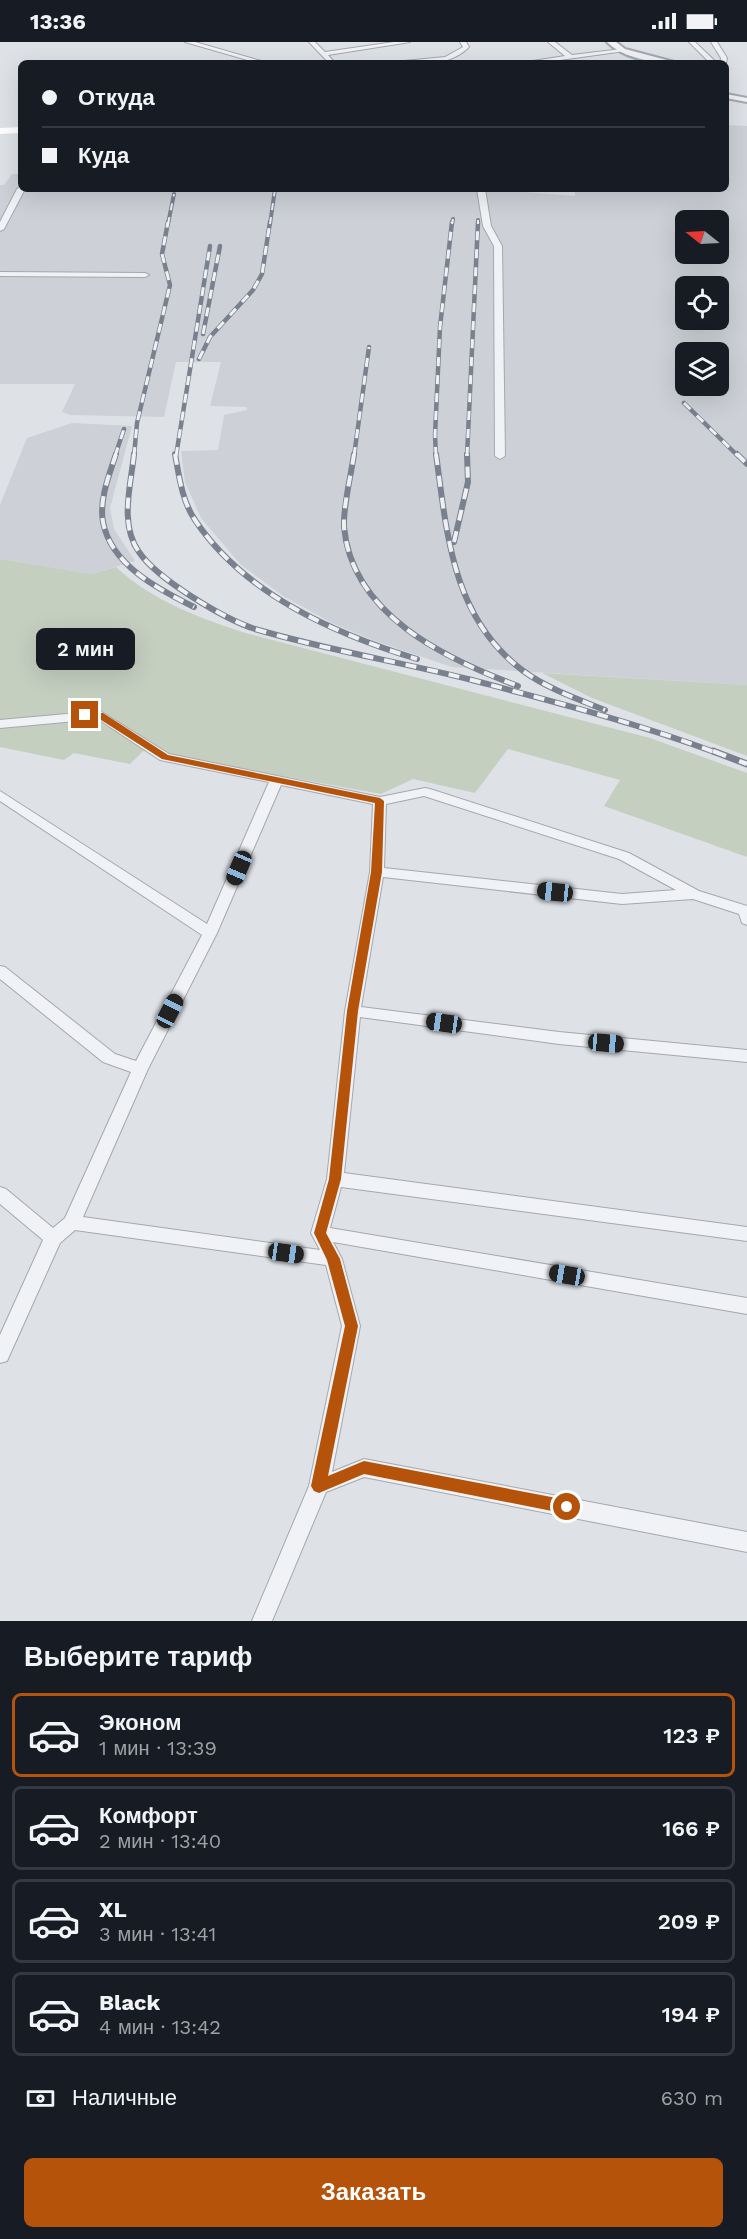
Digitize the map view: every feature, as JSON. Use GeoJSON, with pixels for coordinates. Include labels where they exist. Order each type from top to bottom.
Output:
{"type":"FeatureCollection","features":[{"type":"Feature","properties":{"kind":"main road"},"geometry":{"type":"LineString","coordinates":[[0,131],[18,130]]}},
{"type":"Feature","properties":{"kind":"street"},"geometry":{"type":"LineString","coordinates":[[188,42],[254,60]]}},
{"type":"Feature","properties":{"kind":"street"},"geometry":{"type":"LineString","coordinates":[[216,42],[218,50]]}},
{"type":"Feature","properties":{"kind":"street"},"geometry":{"type":"LineString","coordinates":[[312,42],[329,60]]}},
{"type":"Feature","properties":{"kind":"street"},"geometry":{"type":"LineString","coordinates":[[324,54],[407,42]]}},
{"type":"Feature","properties":{"kind":"street"},"geometry":{"type":"LineString","coordinates":[[435,60],[457,56],[466,47],[463,42]]}},
{"type":"Feature","properties":{"kind":"street"},"geometry":{"type":"LineString","coordinates":[[551,42],[569,56]]}},
{"type":"Feature","properties":{"kind":"street"},"geometry":{"type":"LineString","coordinates":[[611,42],[622,51]]}},
{"type":"Feature","properties":{"kind":"street"},"geometry":{"type":"LineString","coordinates":[[692,42],[711,60]]}},
{"type":"Feature","properties":{"kind":"street"},"geometry":{"type":"LineString","coordinates":[[714,42],[724,60]]}},
{"type":"Feature","properties":{"kind":"street"},"geometry":{"type":"LineString","coordinates":[[543,60],[622,51],[661,60]]}},
{"type":"Feature","properties":{"kind":"street"},"geometry":{"type":"LineString","coordinates":[[729,97],[747,100]]}},
{"type":"Feature","properties":{"kind":"street"},"geometry":{"type":"LineString","coordinates":[[729,100],[747,100]]}},
{"type":"Feature","properties":{"kind":"street"},"geometry":{"type":"LineString","coordinates":[[0,229],[19,192]]}},
{"type":"Feature","properties":{"kind":"street"},"geometry":{"type":"LineString","coordinates":[[481,192],[485,224],[498,246],[500,456]]}},
{"type":"Feature","properties":{"kind":"street"},"geometry":{"type":"LineString","coordinates":[[0,274],[145,275]]}},
{"type":"Feature","properties":{"kind":"street"},"geometry":{"type":"LineString","coordinates":[[0,724],[100,715],[165,757],[380,801],[425,792],[624,856],[694,894],[747,914]]}},
{"type":"Feature","properties":{"kind":"street"},"geometry":{"type":"LineString","coordinates":[[0,1355],[52,1238],[72,1223],[140,1069],[210,933],[277,780]]}},
{"type":"Feature","properties":{"kind":"street"},"geometry":{"type":"LineString","coordinates":[[0,795],[210,933]]}},
{"type":"Feature","properties":{"kind":"street"},"geometry":{"type":"LineString","coordinates":[[262,1621],[319,1486],[351,1326],[333,1259],[320,1233],[335,1179],[353,1011],[376,872],[380,801]]}},
{"type":"Feature","properties":{"kind":"street"},"geometry":{"type":"LineString","coordinates":[[376,872],[622,899],[694,894]]}},
{"type":"Feature","properties":{"kind":"street"},"geometry":{"type":"LineString","coordinates":[[0,971],[109,1058],[140,1069]]}},
{"type":"Feature","properties":{"kind":"street"},"geometry":{"type":"LineString","coordinates":[[353,1011],[558,1038],[747,1056]]}},
{"type":"Feature","properties":{"kind":"street"},"geometry":{"type":"LineString","coordinates":[[335,1179],[747,1234]]}},
{"type":"Feature","properties":{"kind":"street"},"geometry":{"type":"LineString","coordinates":[[0,1194],[52,1238]]}},
{"type":"Feature","properties":{"kind":"street"},"geometry":{"type":"LineString","coordinates":[[72,1223],[333,1259]]}},
{"type":"Feature","properties":{"kind":"street"},"geometry":{"type":"LineString","coordinates":[[320,1233],[747,1306]]}},
{"type":"Feature","properties":{"kind":"street"},"geometry":{"type":"LineString","coordinates":[[319,1486],[364,1468],[747,1542]]}},
{"type":"Feature","properties":{"kind":"shaded area"},"geometry":{"type":"Polygon","coordinates":[[[729,125],[747,126],[747,685],[452,667],[372,640],[332,623],[283,596],[240,564],[201,518],[185,482],[181,451],[218,450],[224,415],[247,410],[246,407],[210,406],[221,362],[176,362],[164,417],[71,415],[62,412],[75,384],[0,384],[0,185],[4,185],[12,174],[18,174],[18,192],[523,192],[575,196],[575,192],[729,192],[729,125]]]}},
{"type":"Feature","properties":{"kind":"shaded area"},"geometry":{"type":"Polygon","coordinates":[[[72,423],[132,426],[110,508],[114,529],[135,561],[92,574],[0,559],[0,505],[27,438],[72,423]]]}},
{"type":"Feature","properties":{"kind":"green space"},"geometry":{"type":"Polygon","coordinates":[[[0,559],[92,574],[116,567],[145,590],[178,608],[249,634],[650,738],[747,773],[747,857],[604,806],[620,780],[508,749],[475,793],[413,779],[381,794],[143,751],[130,764],[74,753],[64,760],[0,747],[0,559]]]}},
{"type":"Feature","properties":{"kind":"green space"},"geometry":{"type":"Polygon","coordinates":[[[542,673],[747,685],[747,756],[592,698],[542,673]]]}},
{"type":"Feature","properties":{"kind":"railway"},"geometry":{"type":"LineString","coordinates":[[270,224],[275,192]]}},
{"type":"Feature","properties":{"kind":"railway"},"geometry":{"type":"LineString","coordinates":[[168,224],[174,194]]}},
{"type":"Feature","properties":{"kind":"railway"},"geometry":{"type":"LineString","coordinates":[[452,224],[453,219]]}},
{"type":"Feature","properties":{"kind":"railway"},"geometry":{"type":"LineString","coordinates":[[134,456],[137,423],[170,285],[162,254],[168,222]]}},
{"type":"Feature","properties":{"kind":"railway"},"geometry":{"type":"LineString","coordinates":[[199,359],[210,337],[253,290],[262,274],[270,222]]}},
{"type":"Feature","properties":{"kind":"railway"},"geometry":{"type":"LineString","coordinates":[[436,456],[440,327],[452,222]]}},
{"type":"Feature","properties":{"kind":"railway"},"geometry":{"type":"LineString","coordinates":[[467,455],[478,222]]}},
{"type":"Feature","properties":{"kind":"railway"},"geometry":{"type":"LineString","coordinates":[[176,456],[210,246]]}},
{"type":"Feature","properties":{"kind":"railway"},"geometry":{"type":"LineString","coordinates":[[203,334],[220,246]]}},
{"type":"Feature","properties":{"kind":"railway"},"geometry":{"type":"LineString","coordinates":[[354,456],[369,347]]}},
{"type":"Feature","properties":{"kind":"railway"},"geometry":{"type":"LineString","coordinates":[[684,403],[738,456]]}},
{"type":"Feature","properties":{"kind":"railway"},"geometry":{"type":"LineString","coordinates":[[115,456],[124,429]]}},
{"type":"Feature","properties":{"kind":"railway"},"geometry":{"type":"LineString","coordinates":[[116,454],[102,505],[103,522],[108,537],[116,551],[138,574],[151,584],[194,607]]}},
{"type":"Feature","properties":{"kind":"railway"},"geometry":{"type":"LineString","coordinates":[[134,454],[128,517],[129,529],[139,552],[148,563],[175,586],[226,617],[255,629],[336,650],[472,680],[565,705],[657,732],[717,753]]}},
{"type":"Feature","properties":{"kind":"railway"},"geometry":{"type":"LineString","coordinates":[[175,454],[182,488],[191,513],[215,546],[239,569],[265,590],[324,624],[417,659]]}},
{"type":"Feature","properties":{"kind":"railway"},"geometry":{"type":"LineString","coordinates":[[354,454],[344,527],[351,558],[364,585],[384,609],[433,647],[518,686]]}},
{"type":"Feature","properties":{"kind":"railway"},"geometry":{"type":"LineString","coordinates":[[436,454],[444,514],[457,572],[467,599],[481,625],[499,649],[522,670],[562,693],[605,710]]}},
{"type":"Feature","properties":{"kind":"railway"},"geometry":{"type":"LineString","coordinates":[[737,454],[747,464]]}},
{"type":"Feature","properties":{"kind":"railway"},"geometry":{"type":"LineString","coordinates":[[454,542],[468,482],[467,455]]}},
{"type":"Feature","properties":{"kind":"railway"},"geometry":{"type":"LineString","coordinates":[[713,751],[747,764]]}},
{"type":"Feature","properties":{"kind":"route"},"geometry":{"type":"LineString","coordinates":[[85,715],[100,715],[165,757],[380,801],[376,872],[353,1011],[335,1179],[320,1233],[333,1259],[351,1326],[319,1486],[364,1468],[567,1507]]}}]}
